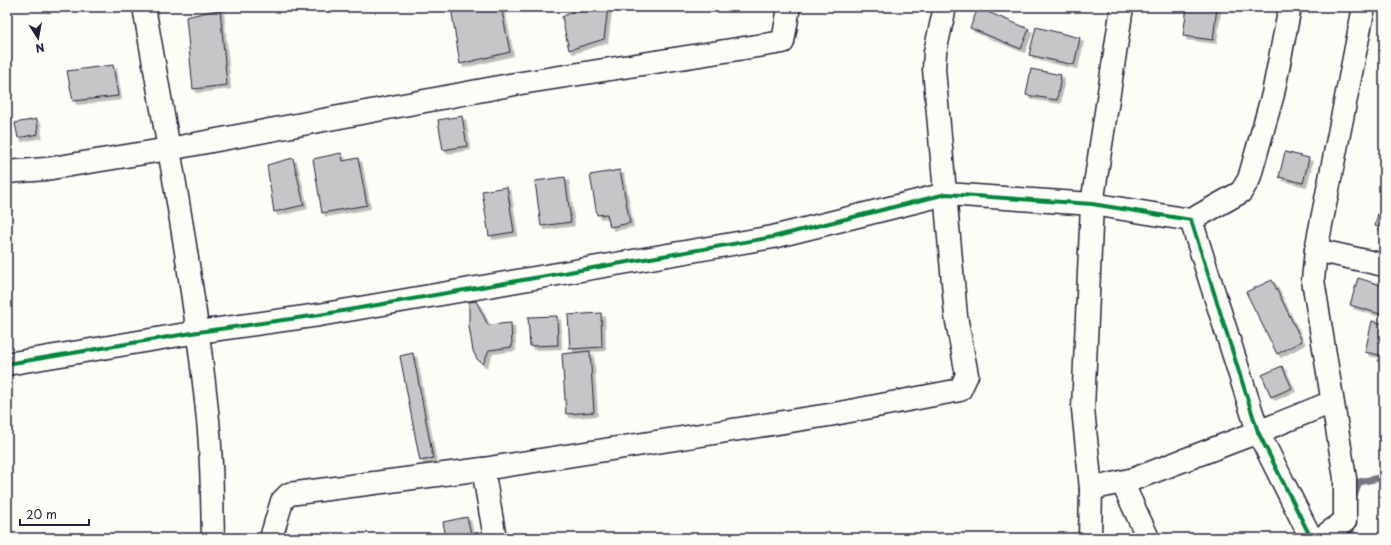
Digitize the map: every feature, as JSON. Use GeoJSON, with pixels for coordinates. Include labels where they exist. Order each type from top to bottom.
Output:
{"type":"FeatureCollection","features":[{"type":"Feature","properties":{"kind":"street"},"geometry":{"type":"LineString","coordinates":[[144,7],[169,149],[198,332],[208,422],[213,538]]}},
{"type":"Feature","properties":{"kind":"street"},"geometry":{"type":"LineString","coordinates":[[7,172],[46,169],[169,149],[515,84],[783,42],[789,7]]}},
{"type":"Feature","properties":{"kind":"street"},"geometry":{"type":"LineString","coordinates":[[271,538],[282,500],[288,494],[483,469],[829,415],[960,390],[967,375],[956,316],[934,69],[935,52],[945,7]]}},
{"type":"Feature","properties":{"kind":"street"},"geometry":{"type":"LineString","coordinates":[[1090,538],[1092,489],[1083,409],[1092,204],[1122,7]]}},
{"type":"Feature","properties":{"kind":"street"},"geometry":{"type":"LineString","coordinates":[[7,364],[198,332],[319,315],[773,237],[946,194],[1092,204],[1191,220],[1241,192],[1249,179],[1273,94],[1290,7]]}},
{"type":"Feature","properties":{"kind":"street"},"geometry":{"type":"LineString","coordinates":[[1321,538],[1344,521],[1345,478],[1312,280],[1316,250],[1364,7]]}},
{"type":"Feature","properties":{"kind":"street"},"geometry":{"type":"LineString","coordinates":[[1191,220],[1258,432],[1311,538]]}},
{"type":"Feature","properties":{"kind":"street"},"geometry":{"type":"LineString","coordinates":[[1316,250],[1384,265]]}},
{"type":"Feature","properties":{"kind":"street"},"geometry":{"type":"LineString","coordinates":[[1092,489],[1122,482],[1258,432],[1332,402]]}},
{"type":"Feature","properties":{"kind":"street"},"geometry":{"type":"LineString","coordinates":[[483,469],[495,538]]}},
{"type":"Feature","properties":{"kind":"street"},"geometry":{"type":"LineString","coordinates":[[1122,482],[1148,538]]}},
{"type":"Feature","properties":{"kind":"building"},"geometry":{"type":"Polygon","coordinates":[[[451,7],[501,7],[510,52],[460,64],[451,7]]]}},
{"type":"Feature","properties":{"kind":"building"},"geometry":{"type":"Polygon","coordinates":[[[582,7],[608,7],[604,39],[569,50],[562,17],[582,7]]]}},
{"type":"Feature","properties":{"kind":"building"},"geometry":{"type":"Polygon","coordinates":[[[1187,7],[1217,7],[1213,40],[1183,36],[1187,7]]]}},
{"type":"Feature","properties":{"kind":"building"},"geometry":{"type":"Polygon","coordinates":[[[978,8],[1029,29],[1021,49],[970,28],[978,8]]]}},
{"type":"Feature","properties":{"kind":"building"},"geometry":{"type":"Polygon","coordinates":[[[220,9],[227,85],[193,89],[186,17],[220,9]]]}},
{"type":"Feature","properties":{"kind":"building"},"geometry":{"type":"Polygon","coordinates":[[[1036,27],[1080,38],[1074,65],[1029,55],[1036,27]]]}},
{"type":"Feature","properties":{"kind":"building"},"geometry":{"type":"Polygon","coordinates":[[[113,65],[118,96],[73,101],[67,71],[113,65]]]}},
{"type":"Feature","properties":{"kind":"building"},"geometry":{"type":"Polygon","coordinates":[[[1031,69],[1061,75],[1057,100],[1026,95],[1031,69]]]}},
{"type":"Feature","properties":{"kind":"building"},"geometry":{"type":"Polygon","coordinates":[[[462,116],[467,146],[443,150],[438,120],[462,116]]]}},
{"type":"Feature","properties":{"kind":"building"},"geometry":{"type":"Polygon","coordinates":[[[37,119],[38,134],[18,138],[15,123],[37,119]]]}},
{"type":"Feature","properties":{"kind":"building"},"geometry":{"type":"Polygon","coordinates":[[[1285,152],[1309,158],[1303,183],[1279,177],[1285,152]]]}},
{"type":"Feature","properties":{"kind":"building"},"geometry":{"type":"Polygon","coordinates":[[[341,153],[343,161],[358,158],[367,205],[322,213],[313,159],[341,153]]]}},
{"type":"Feature","properties":{"kind":"building"},"geometry":{"type":"Polygon","coordinates":[[[293,158],[304,205],[274,212],[267,165],[293,158]]]}},
{"type":"Feature","properties":{"kind":"building"},"geometry":{"type":"Polygon","coordinates":[[[620,170],[630,223],[610,227],[607,214],[597,215],[590,175],[620,170]]]}},
{"type":"Feature","properties":{"kind":"building"},"geometry":{"type":"Polygon","coordinates":[[[565,177],[571,222],[541,226],[535,181],[565,177]]]}},
{"type":"Feature","properties":{"kind":"building"},"geometry":{"type":"Polygon","coordinates":[[[507,187],[514,232],[489,236],[482,191],[507,187]]]}},
{"type":"Feature","properties":{"kind":"building"},"geometry":{"type":"Polygon","coordinates":[[[1380,205],[1384,206],[1384,228],[1375,226],[1380,205]]]}},
{"type":"Feature","properties":{"kind":"building"},"geometry":{"type":"Polygon","coordinates":[[[1358,278],[1384,286],[1384,302],[1380,314],[1350,305],[1358,278]]]}},
{"type":"Feature","properties":{"kind":"building"},"geometry":{"type":"Polygon","coordinates":[[[1272,280],[1302,341],[1277,354],[1246,292],[1272,280]]]}},
{"type":"Feature","properties":{"kind":"building"},"geometry":{"type":"Polygon","coordinates":[[[476,301],[488,325],[511,323],[512,347],[489,350],[483,364],[477,359],[473,351],[469,326],[469,302],[476,301]]]}},
{"type":"Feature","properties":{"kind":"building"},"geometry":{"type":"Polygon","coordinates":[[[601,313],[602,347],[570,349],[568,315],[601,313]]]}},
{"type":"Feature","properties":{"kind":"building"},"geometry":{"type":"Polygon","coordinates":[[[557,316],[558,345],[530,346],[528,317],[557,316]]]}},
{"type":"Feature","properties":{"kind":"building"},"geometry":{"type":"Polygon","coordinates":[[[1372,321],[1384,324],[1384,356],[1365,352],[1372,321]]]}},
{"type":"Feature","properties":{"kind":"building"},"geometry":{"type":"Polygon","coordinates":[[[590,351],[594,412],[566,414],[562,354],[590,351]]]}},
{"type":"Feature","properties":{"kind":"building"},"geometry":{"type":"Polygon","coordinates":[[[413,353],[433,458],[420,461],[400,356],[413,353]]]}},
{"type":"Feature","properties":{"kind":"building"},"geometry":{"type":"Polygon","coordinates":[[[1282,366],[1292,388],[1271,397],[1262,375],[1282,366]]]}},
{"type":"Feature","properties":{"kind":"building"},"geometry":{"type":"Polygon","coordinates":[[[467,517],[472,538],[446,538],[443,522],[467,517]]]}},
{"type":"Feature","properties":{"kind":"waterway"},"geometry":{"type":"LineString","coordinates":[[1353,500],[1359,482],[1384,477]]}},
{"type":"Feature","properties":{"kind":"waterway"},"geometry":{"type":"LineString","coordinates":[[1350,538],[1353,521]]}},
{"type":"Feature","properties":{"kind":"cycle path"},"geometry":{"type":"LineString","coordinates":[[7,364],[198,332],[319,315],[773,237],[946,194],[1092,204],[1191,220],[1258,432],[1311,538]]}}]}
